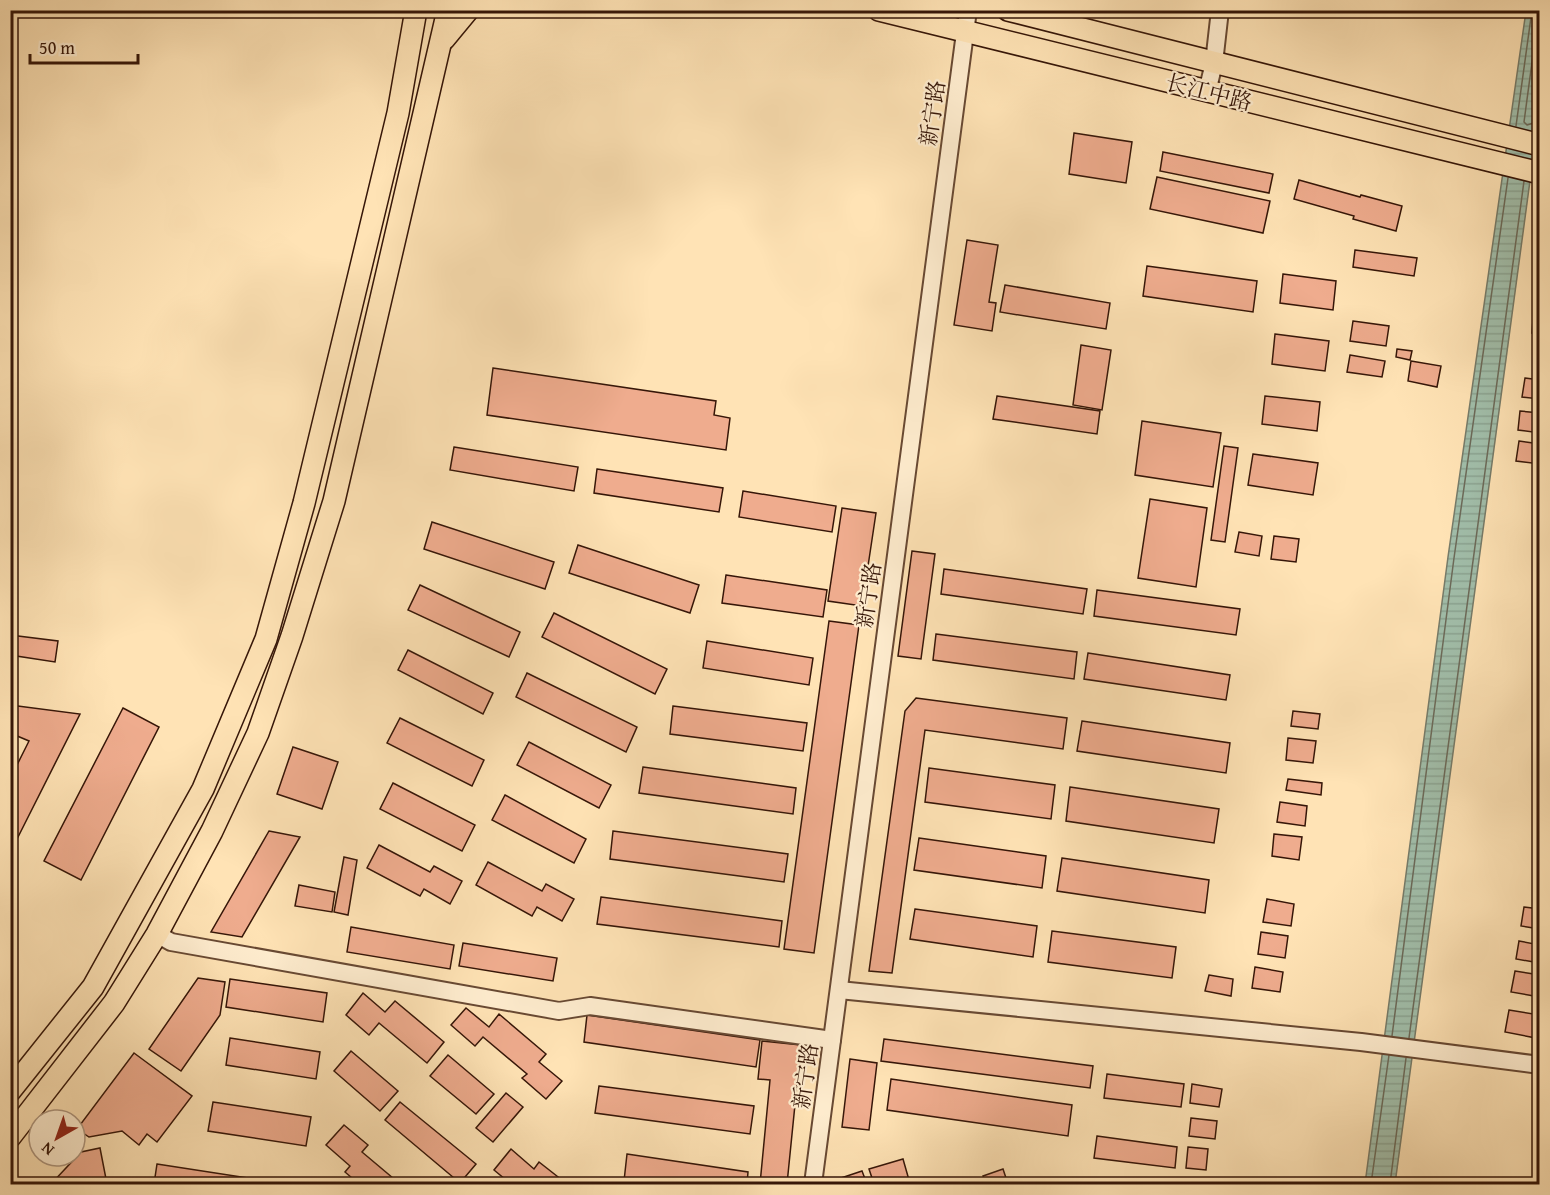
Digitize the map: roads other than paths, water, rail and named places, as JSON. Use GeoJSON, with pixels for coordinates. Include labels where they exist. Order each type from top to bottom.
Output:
{"type":"FeatureCollection","features":[{"type":"Feature","properties":{"kind":"main road"},"geometry":{"type":"LineString","coordinates":[[400,10],[411,39]]}},
{"type":"Feature","properties":{"kind":"main road"},"geometry":{"type":"LineString","coordinates":[[10,1091],[93,987],[116,947],[203,789],[266,639],[304,503],[398,113],[416,10]]}},
{"type":"Feature","properties":{"kind":"main road"},"geometry":{"type":"LineString","coordinates":[[10,1137],[114,1003],[157,934],[213,831],[258,733],[292,636],[334,501],[448,10]]}},
{"type":"Feature","properties":{"kind":"main road"},"geometry":{"type":"LineString","coordinates":[[440,45],[468,10]]}},
{"type":"Feature","properties":{"kind":"main road","name":"长江中路"},"geometry":{"type":"LineString","coordinates":[[879,10],[1539,174]]}},
{"type":"Feature","properties":{"kind":"main road","name":"长江中路"},"geometry":{"type":"LineString","coordinates":[[1008,10],[1539,145]]}},
{"type":"Feature","properties":{"kind":"street","name":"新宁路"},"geometry":{"type":"LineString","coordinates":[[813,1185],[968,10]]}},
{"type":"Feature","properties":{"kind":"street"},"geometry":{"type":"LineString","coordinates":[[1207,92],[1214,63],[1221,10]]}},
{"type":"Feature","properties":{"kind":"street"},"geometry":{"type":"LineString","coordinates":[[157,934],[171,942],[559,1011],[590,1006],[832,1040]]}},
{"type":"Feature","properties":{"kind":"street"},"geometry":{"type":"LineString","coordinates":[[839,990],[1361,1042],[1539,1065]]}},
{"type":"Feature","properties":{"kind":"water"},"geometry":{"type":"Polygon","coordinates":[[[1526,11],[1539,11],[1539,114],[1395,1184],[1365,1184],[1448,557],[1526,11]]]}}]}
